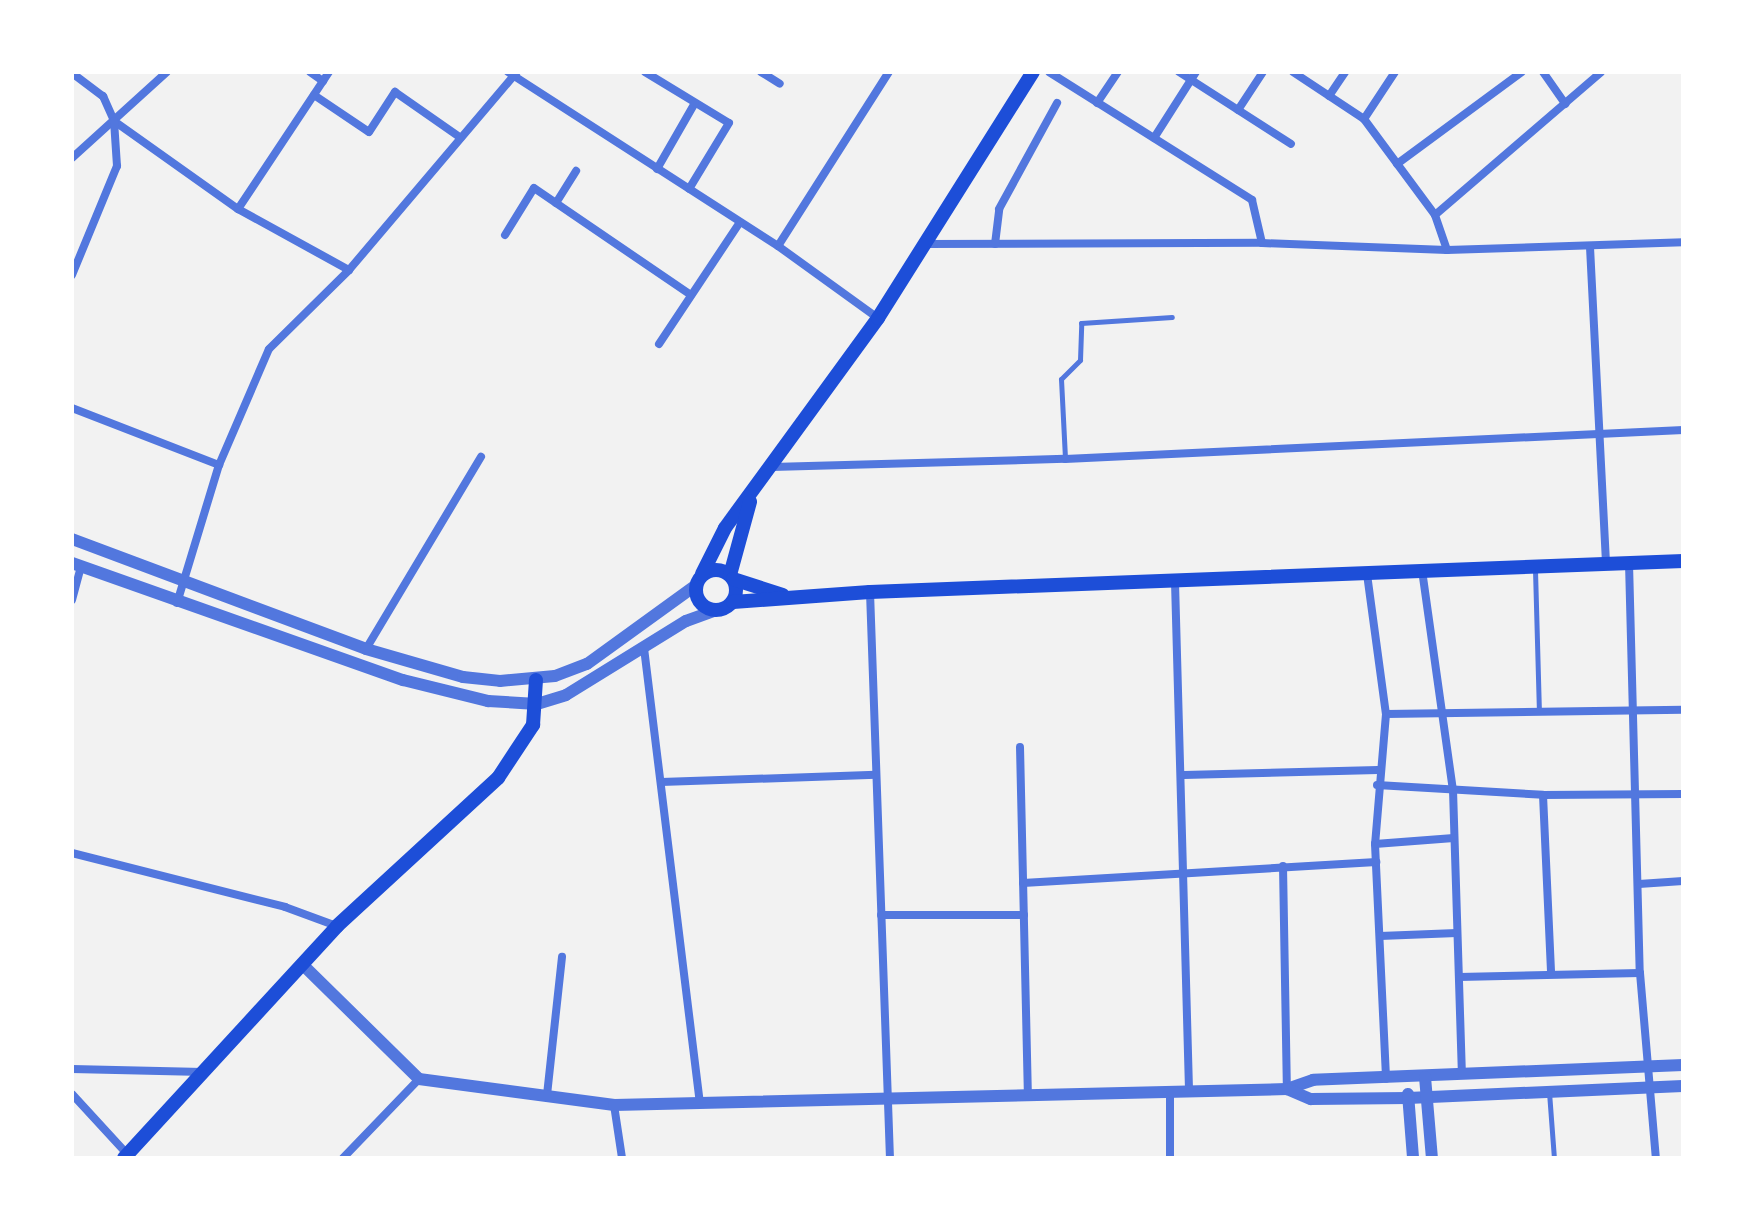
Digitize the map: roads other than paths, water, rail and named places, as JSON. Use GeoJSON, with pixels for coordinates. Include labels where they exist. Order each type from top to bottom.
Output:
{"type":"FeatureCollection","features":[{"type":"Feature","properties":{"kind":"main road"},"geometry":{"type":"LineString","coordinates":[[1033,72],[878,318],[725,528],[699,580],[700,602],[716,610],[733,602],[870,592],[1683,561]]}},
{"type":"Feature","properties":{"kind":"main road"},"geometry":{"type":"LineString","coordinates":[[733,602],[731,577],[734,552],[754,491]]}},
{"type":"Feature","properties":{"kind":"main road"},"geometry":{"type":"LineString","coordinates":[[734,552],[746,574],[765,589]]}},
{"type":"Feature","properties":{"kind":"main road"},"geometry":{"type":"LineString","coordinates":[[699,580],[714,570],[791,597]]}},
{"type":"Feature","properties":{"kind":"main road"},"geometry":{"type":"LineString","coordinates":[[126,1157],[337,926],[498,778],[523,745],[537,704],[536,680]]}},
{"type":"Feature","properties":{"kind":"street"},"geometry":{"type":"LineString","coordinates":[[72,158],[167,72]]}},
{"type":"Feature","properties":{"kind":"street"},"geometry":{"type":"LineString","coordinates":[[310,72],[323,81]]}},
{"type":"Feature","properties":{"kind":"street"},"geometry":{"type":"LineString","coordinates":[[238,209],[329,72]]}},
{"type":"Feature","properties":{"kind":"street"},"geometry":{"type":"LineString","coordinates":[[645,72],[729,123],[689,189]]}},
{"type":"Feature","properties":{"kind":"street"},"geometry":{"type":"LineString","coordinates":[[761,72],[780,84]]}},
{"type":"Feature","properties":{"kind":"street"},"geometry":{"type":"LineString","coordinates":[[778,246],[889,72]]}},
{"type":"Feature","properties":{"kind":"street"},"geometry":{"type":"LineString","coordinates":[[1049,72],[1252,200],[1262,243]]}},
{"type":"Feature","properties":{"kind":"street"},"geometry":{"type":"LineString","coordinates":[[1097,103],[1118,72]]}},
{"type":"Feature","properties":{"kind":"street"},"geometry":{"type":"LineString","coordinates":[[1179,72],[1194,76],[1238,110],[1291,144]]}},
{"type":"Feature","properties":{"kind":"street"},"geometry":{"type":"LineString","coordinates":[[1238,110],[1263,72]]}},
{"type":"Feature","properties":{"kind":"street"},"geometry":{"type":"LineString","coordinates":[[1293,72],[1364,119],[1435,215],[1447,250]]}},
{"type":"Feature","properties":{"kind":"street"},"geometry":{"type":"LineString","coordinates":[[1329,96],[1345,72]]}},
{"type":"Feature","properties":{"kind":"street"},"geometry":{"type":"LineString","coordinates":[[1364,119],[1395,72]]}},
{"type":"Feature","properties":{"kind":"street"},"geometry":{"type":"LineString","coordinates":[[1397,164],[1522,72]]}},
{"type":"Feature","properties":{"kind":"street"},"geometry":{"type":"LineString","coordinates":[[1543,72],[1565,104]]}},
{"type":"Feature","properties":{"kind":"street"},"geometry":{"type":"LineString","coordinates":[[72,73],[103,96],[114,121],[117,166],[72,275]]}},
{"type":"Feature","properties":{"kind":"street"},"geometry":{"type":"LineString","coordinates":[[177,603],[219,465],[269,349],[349,270],[513,74],[778,246],[878,318]]}},
{"type":"Feature","properties":{"kind":"street"},"geometry":{"type":"LineString","coordinates":[[1435,215],[1565,104],[1595,74]]}},
{"type":"Feature","properties":{"kind":"street"},"geometry":{"type":"LineString","coordinates":[[1154,138],[1194,76]]}},
{"type":"Feature","properties":{"kind":"street"},"geometry":{"type":"LineString","coordinates":[[314,95],[369,132],[395,92],[461,138]]}},
{"type":"Feature","properties":{"kind":"street"},"geometry":{"type":"LineString","coordinates":[[657,169],[695,103]]}},
{"type":"Feature","properties":{"kind":"street"},"geometry":{"type":"LineString","coordinates":[[995,244],[999,209],[1057,103]]}},
{"type":"Feature","properties":{"kind":"street"},"geometry":{"type":"LineString","coordinates":[[114,121],[238,209],[349,270]]}},
{"type":"Feature","properties":{"kind":"street"},"geometry":{"type":"LineString","coordinates":[[556,203],[576,171]]}},
{"type":"Feature","properties":{"kind":"street"},"geometry":{"type":"LineString","coordinates":[[505,235],[534,188],[691,295]]}},
{"type":"Feature","properties":{"kind":"street"},"geometry":{"type":"LineString","coordinates":[[659,344],[740,222]]}},
{"type":"Feature","properties":{"kind":"street"},"geometry":{"type":"LineString","coordinates":[[924,244],[1262,243],[1447,250],[1683,242]]}},
{"type":"Feature","properties":{"kind":"street"},"geometry":{"type":"LineString","coordinates":[[1590,247],[1606,564]]}},
{"type":"Feature","properties":{"kind":"street"},"geometry":{"type":"LineString","coordinates":[[72,408],[219,465]]}},
{"type":"Feature","properties":{"kind":"street"},"geometry":{"type":"LineString","coordinates":[[772,467],[1065,459],[1683,430]]}},
{"type":"Feature","properties":{"kind":"street"},"geometry":{"type":"LineString","coordinates":[[366,649],[481,457]]}},
{"type":"Feature","properties":{"kind":"street"},"geometry":{"type":"LineString","coordinates":[[72,539],[366,649],[463,677],[536,680],[587,664],[699,580]]}},
{"type":"Feature","properties":{"kind":"street"},"geometry":{"type":"LineString","coordinates":[[1629,563],[1636,712],[1634,796],[1640,973],[1656,1158]]}},
{"type":"Feature","properties":{"kind":"street"},"geometry":{"type":"LineString","coordinates":[[72,600],[76,564],[177,603],[445,693],[537,704],[583,687],[686,621],[716,610]]}},
{"type":"Feature","properties":{"kind":"street"},"geometry":{"type":"LineString","coordinates":[[1422,570],[1453,790],[1462,1074]]}},
{"type":"Feature","properties":{"kind":"street"},"geometry":{"type":"LineString","coordinates":[[1367,574],[1386,714],[1378,770],[1375,844],[1386,1080]]}},
{"type":"Feature","properties":{"kind":"street"},"geometry":{"type":"LineString","coordinates":[[1175,582],[1184,775],[1179,872],[1189,1090]]}},
{"type":"Feature","properties":{"kind":"street"},"geometry":{"type":"LineString","coordinates":[[870,592],[890,1158]]}},
{"type":"Feature","properties":{"kind":"street"},"geometry":{"type":"LineString","coordinates":[[644,648],[700,1101]]}},
{"type":"Feature","properties":{"kind":"street"},"geometry":{"type":"LineString","coordinates":[[1386,714],[1539,709],[1683,710]]}},
{"type":"Feature","properties":{"kind":"street"},"geometry":{"type":"LineString","coordinates":[[1020,747],[1028,1091]]}},
{"type":"Feature","properties":{"kind":"street"},"geometry":{"type":"LineString","coordinates":[[1184,775],[1378,770]]}},
{"type":"Feature","properties":{"kind":"street"},"geometry":{"type":"LineString","coordinates":[[661,782],[876,775]]}},
{"type":"Feature","properties":{"kind":"street"},"geometry":{"type":"LineString","coordinates":[[1377,785],[1543,795],[1683,794]]}},
{"type":"Feature","properties":{"kind":"street"},"geometry":{"type":"LineString","coordinates":[[1543,795],[1551,972]]}},
{"type":"Feature","properties":{"kind":"street"},"geometry":{"type":"LineString","coordinates":[[1375,844],[1454,838]]}},
{"type":"Feature","properties":{"kind":"street"},"geometry":{"type":"LineString","coordinates":[[72,853],[285,907],[337,926]]}},
{"type":"Feature","properties":{"kind":"street"},"geometry":{"type":"LineString","coordinates":[[1023,883],[1376,862]]}},
{"type":"Feature","properties":{"kind":"street"},"geometry":{"type":"LineString","coordinates":[[1283,866],[1287,1089]]}},
{"type":"Feature","properties":{"kind":"street"},"geometry":{"type":"LineString","coordinates":[[1639,884],[1683,881]]}},
{"type":"Feature","properties":{"kind":"street"},"geometry":{"type":"LineString","coordinates":[[881,915],[1024,915]]}},
{"type":"Feature","properties":{"kind":"street"},"geometry":{"type":"LineString","coordinates":[[1380,936],[1457,933]]}},
{"type":"Feature","properties":{"kind":"street"},"geometry":{"type":"LineString","coordinates":[[547,1095],[562,957]]}},
{"type":"Feature","properties":{"kind":"street"},"geometry":{"type":"LineString","coordinates":[[302,964],[419,1079],[614,1105],[1028,1091],[1287,1089],[1313,1080],[1386,1080],[1683,1065]]}},
{"type":"Feature","properties":{"kind":"street"},"geometry":{"type":"LineString","coordinates":[[1459,977],[1551,972],[1640,973]]}},
{"type":"Feature","properties":{"kind":"street"},"geometry":{"type":"LineString","coordinates":[[72,1069],[203,1072]]}},
{"type":"Feature","properties":{"kind":"street"},"geometry":{"type":"LineString","coordinates":[[1425,1077],[1432,1158]]}},
{"type":"Feature","properties":{"kind":"street"},"geometry":{"type":"LineString","coordinates":[[343,1158],[419,1079]]}},
{"type":"Feature","properties":{"kind":"street"},"geometry":{"type":"LineString","coordinates":[[1407,1079],[1413,1158]]}},
{"type":"Feature","properties":{"kind":"street"},"geometry":{"type":"LineString","coordinates":[[1287,1089],[1311,1099],[1683,1086]]}},
{"type":"Feature","properties":{"kind":"street"},"geometry":{"type":"LineString","coordinates":[[1170,1090],[1170,1158]]}},
{"type":"Feature","properties":{"kind":"street"},"geometry":{"type":"LineString","coordinates":[[72,1094],[126,1157]]}},
{"type":"Feature","properties":{"kind":"street"},"geometry":{"type":"LineString","coordinates":[[614,1105],[622,1158]]}},
{"type":"Feature","properties":{"kind":"lane"},"geometry":{"type":"LineString","coordinates":[[1065,459],[1061,379],[1080,360],[1081,323],[1172,317]]}},
{"type":"Feature","properties":{"kind":"lane"},"geometry":{"type":"LineString","coordinates":[[1535,565],[1539,709]]}},
{"type":"Feature","properties":{"kind":"lane"},"geometry":{"type":"LineString","coordinates":[[1549,1091],[1554,1158]]}}]}
